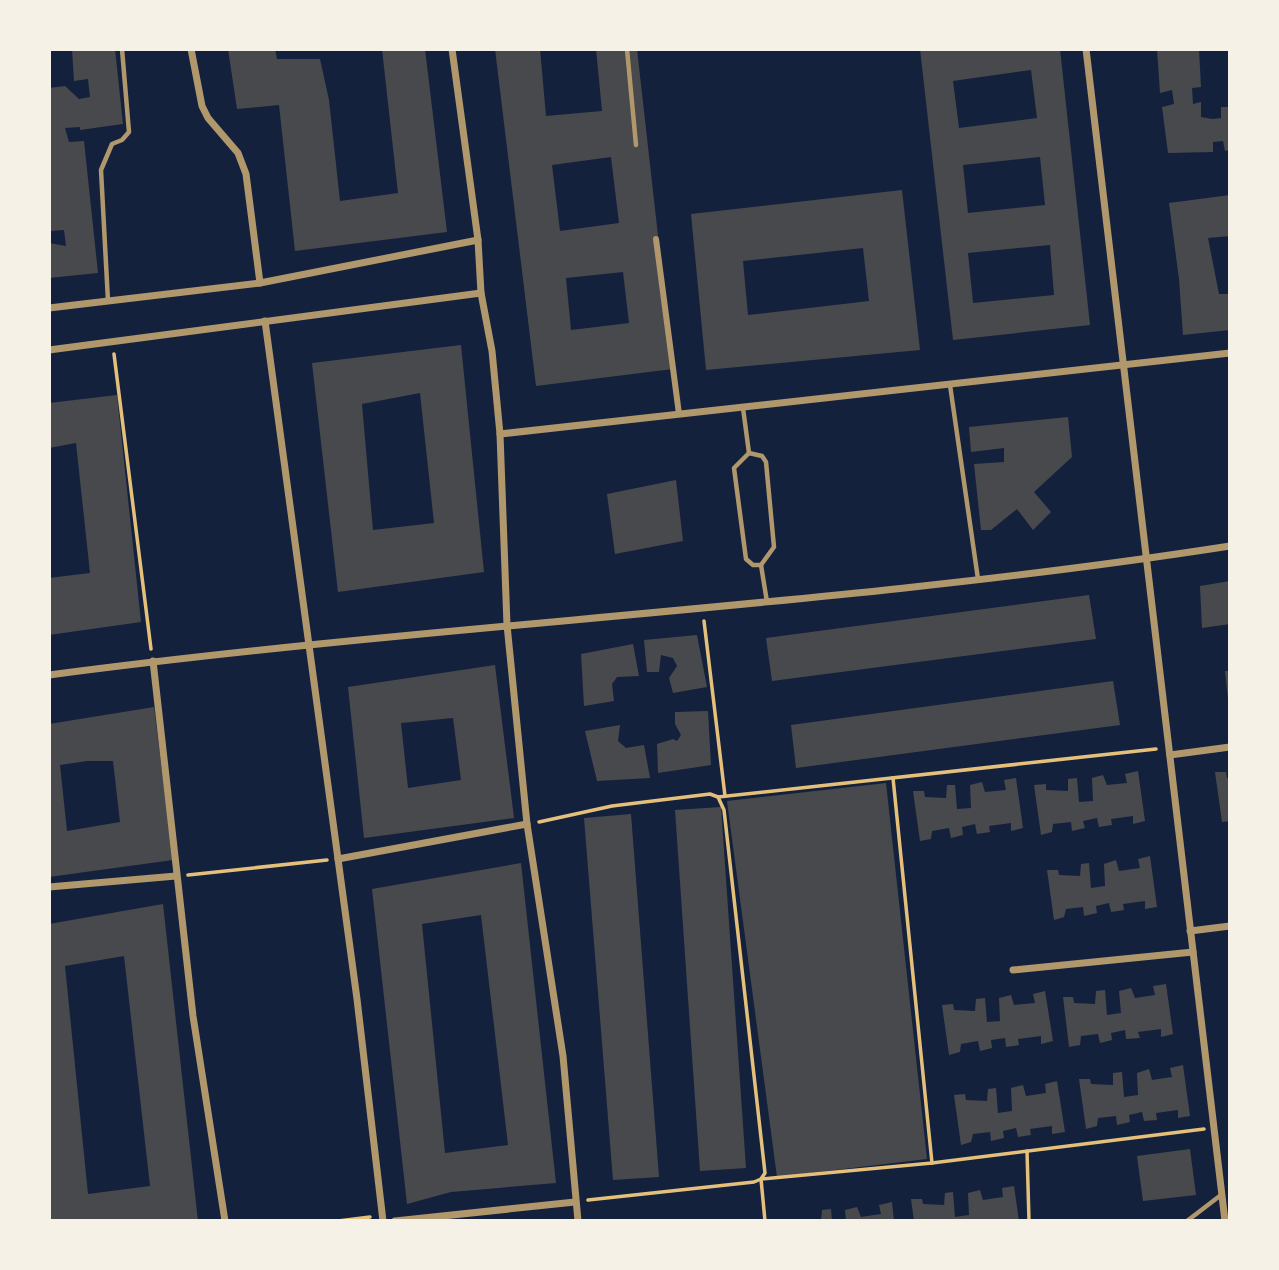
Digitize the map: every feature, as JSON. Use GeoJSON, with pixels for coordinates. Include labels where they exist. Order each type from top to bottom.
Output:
{"type":"FeatureCollection","features":[{"type":"Feature","properties":{"kind":"street"},"geometry":{"type":"LineString","coordinates":[[191,49],[202,106],[208,118],[238,153],[246,174],[260,283]]}},
{"type":"Feature","properties":{"kind":"street"},"geometry":{"type":"LineString","coordinates":[[452,49],[478,240],[481,293],[492,351],[500,434],[507,625],[527,824],[563,1056],[578,1221]]}},
{"type":"Feature","properties":{"kind":"street"},"geometry":{"type":"LineString","coordinates":[[1086,49],[1225,1221]]}},
{"type":"Feature","properties":{"kind":"street"},"geometry":{"type":"LineString","coordinates":[[656,239],[679,414]]}},
{"type":"Feature","properties":{"kind":"street"},"geometry":{"type":"LineString","coordinates":[[49,307],[260,283],[478,240]]}},
{"type":"Feature","properties":{"kind":"street"},"geometry":{"type":"LineString","coordinates":[[49,350],[481,293]]}},
{"type":"Feature","properties":{"kind":"street"},"geometry":{"type":"LineString","coordinates":[[265,321],[310,645],[383,1218]]}},
{"type":"Feature","properties":{"kind":"street"},"geometry":{"type":"LineString","coordinates":[[500,434],[1230,354]]}},
{"type":"Feature","properties":{"kind":"street"},"geometry":{"type":"LineString","coordinates":[[49,675],[153,661],[507,625],[767,604],[1146,559],[1230,546]]}},
{"type":"Feature","properties":{"kind":"street"},"geometry":{"type":"LineString","coordinates":[[153,661],[193,1016],[225,1221]]}},
{"type":"Feature","properties":{"kind":"street"},"geometry":{"type":"LineString","coordinates":[[1169,751],[1230,747]]}},
{"type":"Feature","properties":{"kind":"street"},"geometry":{"type":"LineString","coordinates":[[338,859],[527,824]]}},
{"type":"Feature","properties":{"kind":"street"},"geometry":{"type":"LineString","coordinates":[[49,887],[176,876]]}},
{"type":"Feature","properties":{"kind":"street"},"geometry":{"type":"LineString","coordinates":[[1191,931],[1230,926]]}},
{"type":"Feature","properties":{"kind":"street"},"geometry":{"type":"LineString","coordinates":[[1013,970],[1193,952]]}},
{"type":"Feature","properties":{"kind":"street"},"geometry":{"type":"LineString","coordinates":[[395,1221],[575,1202]]}},
{"type":"Feature","properties":{"kind":"lane"},"geometry":{"type":"LineString","coordinates":[[108,300],[101,170],[112,144],[122,140],[128,132],[122,49]]}},
{"type":"Feature","properties":{"kind":"lane"},"geometry":{"type":"LineString","coordinates":[[627,49],[636,145]]}},
{"type":"Feature","properties":{"kind":"lane"},"geometry":{"type":"LineString","coordinates":[[950,385],[978,579]]}},
{"type":"Feature","properties":{"kind":"lane"},"geometry":{"type":"LineString","coordinates":[[743,408],[749,453]]}},
{"type":"Feature","properties":{"kind":"lane"},"geometry":{"type":"LineString","coordinates":[[749,453],[734,467],[746,559],[750,564],[761,565]]}},
{"type":"Feature","properties":{"kind":"lane"},"geometry":{"type":"LineString","coordinates":[[749,453],[762,456],[766,463],[774,547],[761,565],[767,604]]}},
{"type":"Feature","properties":{"kind":"lane"},"geometry":{"type":"LineString","coordinates":[[1187,1221],[1222,1194]]}},
{"type":"Feature","properties":{"kind":"path"},"geometry":{"type":"LineString","coordinates":[[113,340],[153,661]]}},
{"type":"Feature","properties":{"kind":"path"},"geometry":{"type":"LineString","coordinates":[[703,610],[725,796]]}},
{"type":"Feature","properties":{"kind":"path"},"geometry":{"type":"LineString","coordinates":[[527,824],[612,806],[710,793],[718,797],[1169,751]]}},
{"type":"Feature","properties":{"kind":"path"},"geometry":{"type":"LineString","coordinates":[[893,778],[932,1163]]}},
{"type":"Feature","properties":{"kind":"path"},"geometry":{"type":"LineString","coordinates":[[718,797],[723,810],[765,1164],[761,1180],[765,1221]]}},
{"type":"Feature","properties":{"kind":"path"},"geometry":{"type":"LineString","coordinates":[[176,876],[338,859]]}},
{"type":"Feature","properties":{"kind":"path"},"geometry":{"type":"LineString","coordinates":[[575,1202],[932,1163],[1214,1128]]}},
{"type":"Feature","properties":{"kind":"path"},"geometry":{"type":"LineString","coordinates":[[1027,1151],[1029,1221]]}},
{"type":"Feature","properties":{"kind":"path"},"geometry":{"type":"LineString","coordinates":[[338,1221],[383,1218]]}},
{"type":"Feature","properties":{"kind":"building"},"geometry":{"type":"Polygon","coordinates":[[[72,49],[115,49],[123,124],[80,130],[80,127],[65,128],[69,142],[84,141],[98,273],[49,278],[49,243],[66,246],[64,230],[50,231],[49,88],[65,86],[79,99],[90,97],[88,79],[74,81],[72,49]]]}},
{"type":"Feature","properties":{"kind":"building"},"geometry":{"type":"Polygon","coordinates":[[[228,49],[275,49],[277,59],[320,59],[329,100],[340,201],[398,193],[382,49],[425,49],[447,232],[295,251],[279,105],[237,109],[228,49]]]}},
{"type":"Feature","properties":{"kind":"building"},"geometry":{"type":"Polygon","coordinates":[[[495,49],[540,49],[546,116],[602,111],[596,49],[637,49],[673,369],[536,386],[495,49]],[[611,157],[552,165],[560,231],[619,223],[611,157]],[[623,272],[566,278],[571,330],[629,323],[623,272]]]}},
{"type":"Feature","properties":{"kind":"building"},"geometry":{"type":"Polygon","coordinates":[[[920,49],[1060,49],[1090,325],[953,340],[920,49]],[[1031,70],[953,81],[959,128],[1037,118],[1031,70]],[[1040,157],[963,165],[968,213],[1045,205],[1040,157]],[[1050,245],[968,253],[973,303],[1054,295],[1050,245]]]}},
{"type":"Feature","properties":{"kind":"building"},"geometry":{"type":"Polygon","coordinates":[[[1157,49],[1199,49],[1201,87],[1192,88],[1193,104],[1201,102],[1201,117],[1212,119],[1221,118],[1221,107],[1230,107],[1230,150],[1225,151],[1223,141],[1213,142],[1213,152],[1168,153],[1162,107],[1174,104],[1172,90],[1160,93],[1157,49]]]}},
{"type":"Feature","properties":{"kind":"building"},"geometry":{"type":"Polygon","coordinates":[[[902,190],[920,350],[706,370],[691,214],[902,190]],[[863,248],[743,261],[748,315],[869,301],[863,248]]]}},
{"type":"Feature","properties":{"kind":"building"},"geometry":{"type":"Polygon","coordinates":[[[1230,195],[1230,236],[1208,238],[1219,294],[1230,294],[1230,330],[1183,335],[1169,203],[1230,195]]]}},
{"type":"Feature","properties":{"kind":"building"},"geometry":{"type":"Polygon","coordinates":[[[461,345],[484,572],[338,592],[312,363],[461,345]],[[420,393],[362,404],[373,530],[434,523],[420,393]]]}},
{"type":"Feature","properties":{"kind":"building"},"geometry":{"type":"Polygon","coordinates":[[[117,395],[141,622],[49,635],[49,578],[90,573],[76,443],[49,448],[49,403],[117,395]]]}},
{"type":"Feature","properties":{"kind":"building"},"geometry":{"type":"Polygon","coordinates":[[[1068,417],[1072,457],[1034,492],[1051,512],[1033,530],[1017,509],[991,530],[981,530],[974,464],[1004,462],[1004,448],[971,452],[969,427],[1068,417]]]}},
{"type":"Feature","properties":{"kind":"building"},"geometry":{"type":"Polygon","coordinates":[[[676,480],[683,541],[615,554],[607,494],[676,480]]]}},
{"type":"Feature","properties":{"kind":"building"},"geometry":{"type":"Polygon","coordinates":[[[1230,581],[1230,624],[1202,628],[1200,586],[1230,581]]]}},
{"type":"Feature","properties":{"kind":"building"},"geometry":{"type":"Polygon","coordinates":[[[1089,595],[1096,639],[772,681],[766,638],[1089,595]]]}},
{"type":"Feature","properties":{"kind":"building"},"geometry":{"type":"Polygon","coordinates":[[[697,635],[707,687],[673,693],[669,678],[677,666],[673,658],[661,655],[659,672],[647,672],[644,640],[697,635]]]}},
{"type":"Feature","properties":{"kind":"building"},"geometry":{"type":"Polygon","coordinates":[[[633,644],[639,676],[617,677],[612,684],[614,701],[584,706],[581,654],[633,644]]]}},
{"type":"Feature","properties":{"kind":"building"},"geometry":{"type":"Polygon","coordinates":[[[495,665],[514,818],[364,838],[348,687],[495,665]],[[453,718],[401,723],[408,788],[461,780],[453,718]]]}},
{"type":"Feature","properties":{"kind":"building"},"geometry":{"type":"Polygon","coordinates":[[[1225,671],[1230,671],[1230,699],[1228,699],[1225,671]]]}},
{"type":"Feature","properties":{"kind":"building"},"geometry":{"type":"Polygon","coordinates":[[[1113,681],[1120,725],[796,768],[791,725],[1113,681]]]}},
{"type":"Feature","properties":{"kind":"building"},"geometry":{"type":"Polygon","coordinates":[[[154,707],[173,860],[49,877],[49,724],[154,707]],[[113,761],[60,765],[67,831],[120,822],[113,761]]]}},
{"type":"Feature","properties":{"kind":"building"},"geometry":{"type":"Polygon","coordinates":[[[708,711],[711,765],[658,773],[657,744],[673,739],[677,741],[681,735],[675,724],[675,712],[708,711]]]}},
{"type":"Feature","properties":{"kind":"building"},"geometry":{"type":"Polygon","coordinates":[[[620,725],[618,741],[626,748],[644,745],[650,778],[597,781],[585,731],[620,725]]]}},
{"type":"Feature","properties":{"kind":"building"},"geometry":{"type":"Polygon","coordinates":[[[1138,771],[1145,821],[1133,824],[1133,816],[1111,819],[1112,825],[1099,827],[1097,818],[1083,821],[1085,828],[1072,831],[1071,822],[1053,824],[1052,832],[1041,835],[1034,785],[1046,784],[1046,790],[1068,791],[1068,779],[1077,778],[1079,802],[1093,801],[1092,778],[1103,775],[1107,785],[1127,783],[1125,774],[1138,771]]]}},
{"type":"Feature","properties":{"kind":"building"},"geometry":{"type":"Polygon","coordinates":[[[1215,772],[1226,772],[1227,778],[1230,778],[1230,821],[1222,822],[1215,772]]]}},
{"type":"Feature","properties":{"kind":"building"},"geometry":{"type":"Polygon","coordinates":[[[1016,778],[1023,828],[1011,831],[1011,823],[989,826],[990,832],[977,834],[975,824],[962,827],[963,835],[951,838],[949,828],[932,831],[931,839],[920,841],[913,791],[924,791],[925,797],[946,798],[947,785],[955,785],[957,809],[971,808],[970,785],[982,782],[985,792],[1006,790],[1004,780],[1016,778]]]}},
{"type":"Feature","properties":{"kind":"building"},"geometry":{"type":"Polygon","coordinates":[[[886,783],[927,1159],[777,1177],[727,801],[886,783]]]}},
{"type":"Feature","properties":{"kind":"building"},"geometry":{"type":"Polygon","coordinates":[[[721,807],[746,1168],[700,1171],[675,810],[721,807]]]}},
{"type":"Feature","properties":{"kind":"building"},"geometry":{"type":"Polygon","coordinates":[[[631,814],[659,1177],[613,1180],[584,818],[631,814]]]}},
{"type":"Feature","properties":{"kind":"building"},"geometry":{"type":"Polygon","coordinates":[[[1150,856],[1157,907],[1145,909],[1145,901],[1123,904],[1124,910],[1111,912],[1109,903],[1096,906],[1097,913],[1084,916],[1083,907],[1066,909],[1064,917],[1054,920],[1047,870],[1058,870],[1059,875],[1080,876],[1081,864],[1089,863],[1091,888],[1105,886],[1104,864],[1116,860],[1119,871],[1140,868],[1138,859],[1150,856]]]}},
{"type":"Feature","properties":{"kind":"building"},"geometry":{"type":"Polygon","coordinates":[[[521,863],[556,1183],[451,1192],[407,1204],[372,889],[521,863]],[[481,915],[422,924],[445,1153],[508,1145],[481,915]]]}},
{"type":"Feature","properties":{"kind":"building"},"geometry":{"type":"Polygon","coordinates":[[[163,904],[198,1221],[49,1221],[49,924],[163,904]],[[124,956],[65,966],[88,1194],[150,1186],[124,956]]]}},
{"type":"Feature","properties":{"kind":"building"},"geometry":{"type":"Polygon","coordinates":[[[1166,984],[1173,1034],[1161,1037],[1161,1029],[1138,1032],[1140,1038],[1126,1039],[1125,1030],[1111,1033],[1112,1040],[1100,1043],[1098,1034],[1081,1036],[1080,1045],[1069,1047],[1063,997],[1073,997],[1074,1003],[1095,1004],[1096,991],[1105,990],[1107,1015],[1121,1013],[1119,991],[1131,988],[1135,998],[1155,995],[1153,986],[1166,984]]]}},
{"type":"Feature","properties":{"kind":"building"},"geometry":{"type":"Polygon","coordinates":[[[1045,991],[1053,1041],[1041,1044],[1041,1036],[1018,1039],[1019,1045],[1006,1047],[1005,1038],[991,1040],[992,1048],[980,1051],[978,1041],[961,1044],[960,1052],[949,1055],[942,1005],[953,1004],[954,1010],[975,1011],[976,999],[985,998],[987,1022],[1000,1021],[999,998],[1011,995],[1014,1005],[1035,1003],[1033,994],[1045,991]]]}},
{"type":"Feature","properties":{"kind":"building"},"geometry":{"type":"Polygon","coordinates":[[[1183,1065],[1190,1116],[1178,1118],[1178,1110],[1156,1113],[1157,1120],[1144,1121],[1142,1112],[1129,1115],[1130,1122],[1117,1125],[1116,1116],[1098,1118],[1097,1126],[1086,1129],[1079,1079],[1090,1079],[1091,1084],[1113,1085],[1113,1073],[1122,1072],[1124,1097],[1138,1095],[1137,1073],[1149,1069],[1152,1080],[1172,1077],[1170,1068],[1183,1065]]]}},
{"type":"Feature","properties":{"kind":"building"},"geometry":{"type":"Polygon","coordinates":[[[1057,1081],[1065,1132],[1052,1134],[1052,1126],[1030,1129],[1031,1135],[1018,1137],[1016,1128],[1003,1131],[1004,1138],[991,1141],[990,1132],[973,1134],[971,1142],[961,1145],[954,1095],[965,1094],[966,1100],[987,1101],[988,1089],[996,1088],[998,1113],[1012,1111],[1011,1088],[1023,1085],[1026,1096],[1046,1093],[1045,1084],[1057,1081]]]}},
{"type":"Feature","properties":{"kind":"building"},"geometry":{"type":"Polygon","coordinates":[[[1190,1149],[1196,1195],[1143,1201],[1137,1156],[1190,1149]]]}},
{"type":"Feature","properties":{"kind":"building"},"geometry":{"type":"Polygon","coordinates":[[[1014,1186],[1019,1221],[914,1221],[911,1199],[922,1199],[923,1204],[944,1205],[945,1193],[953,1192],[955,1217],[969,1215],[968,1193],[980,1190],[983,1200],[1003,1197],[1002,1188],[1014,1186]]]}},
{"type":"Feature","properties":{"kind":"building"},"geometry":{"type":"Polygon","coordinates":[[[892,1202],[894,1221],[846,1221],[845,1210],[857,1207],[861,1217],[881,1214],[879,1205],[892,1202]]]}},
{"type":"Feature","properties":{"kind":"building"},"geometry":{"type":"Polygon","coordinates":[[[831,1209],[832,1221],[821,1221],[822,1210],[831,1209]]]}}]}
